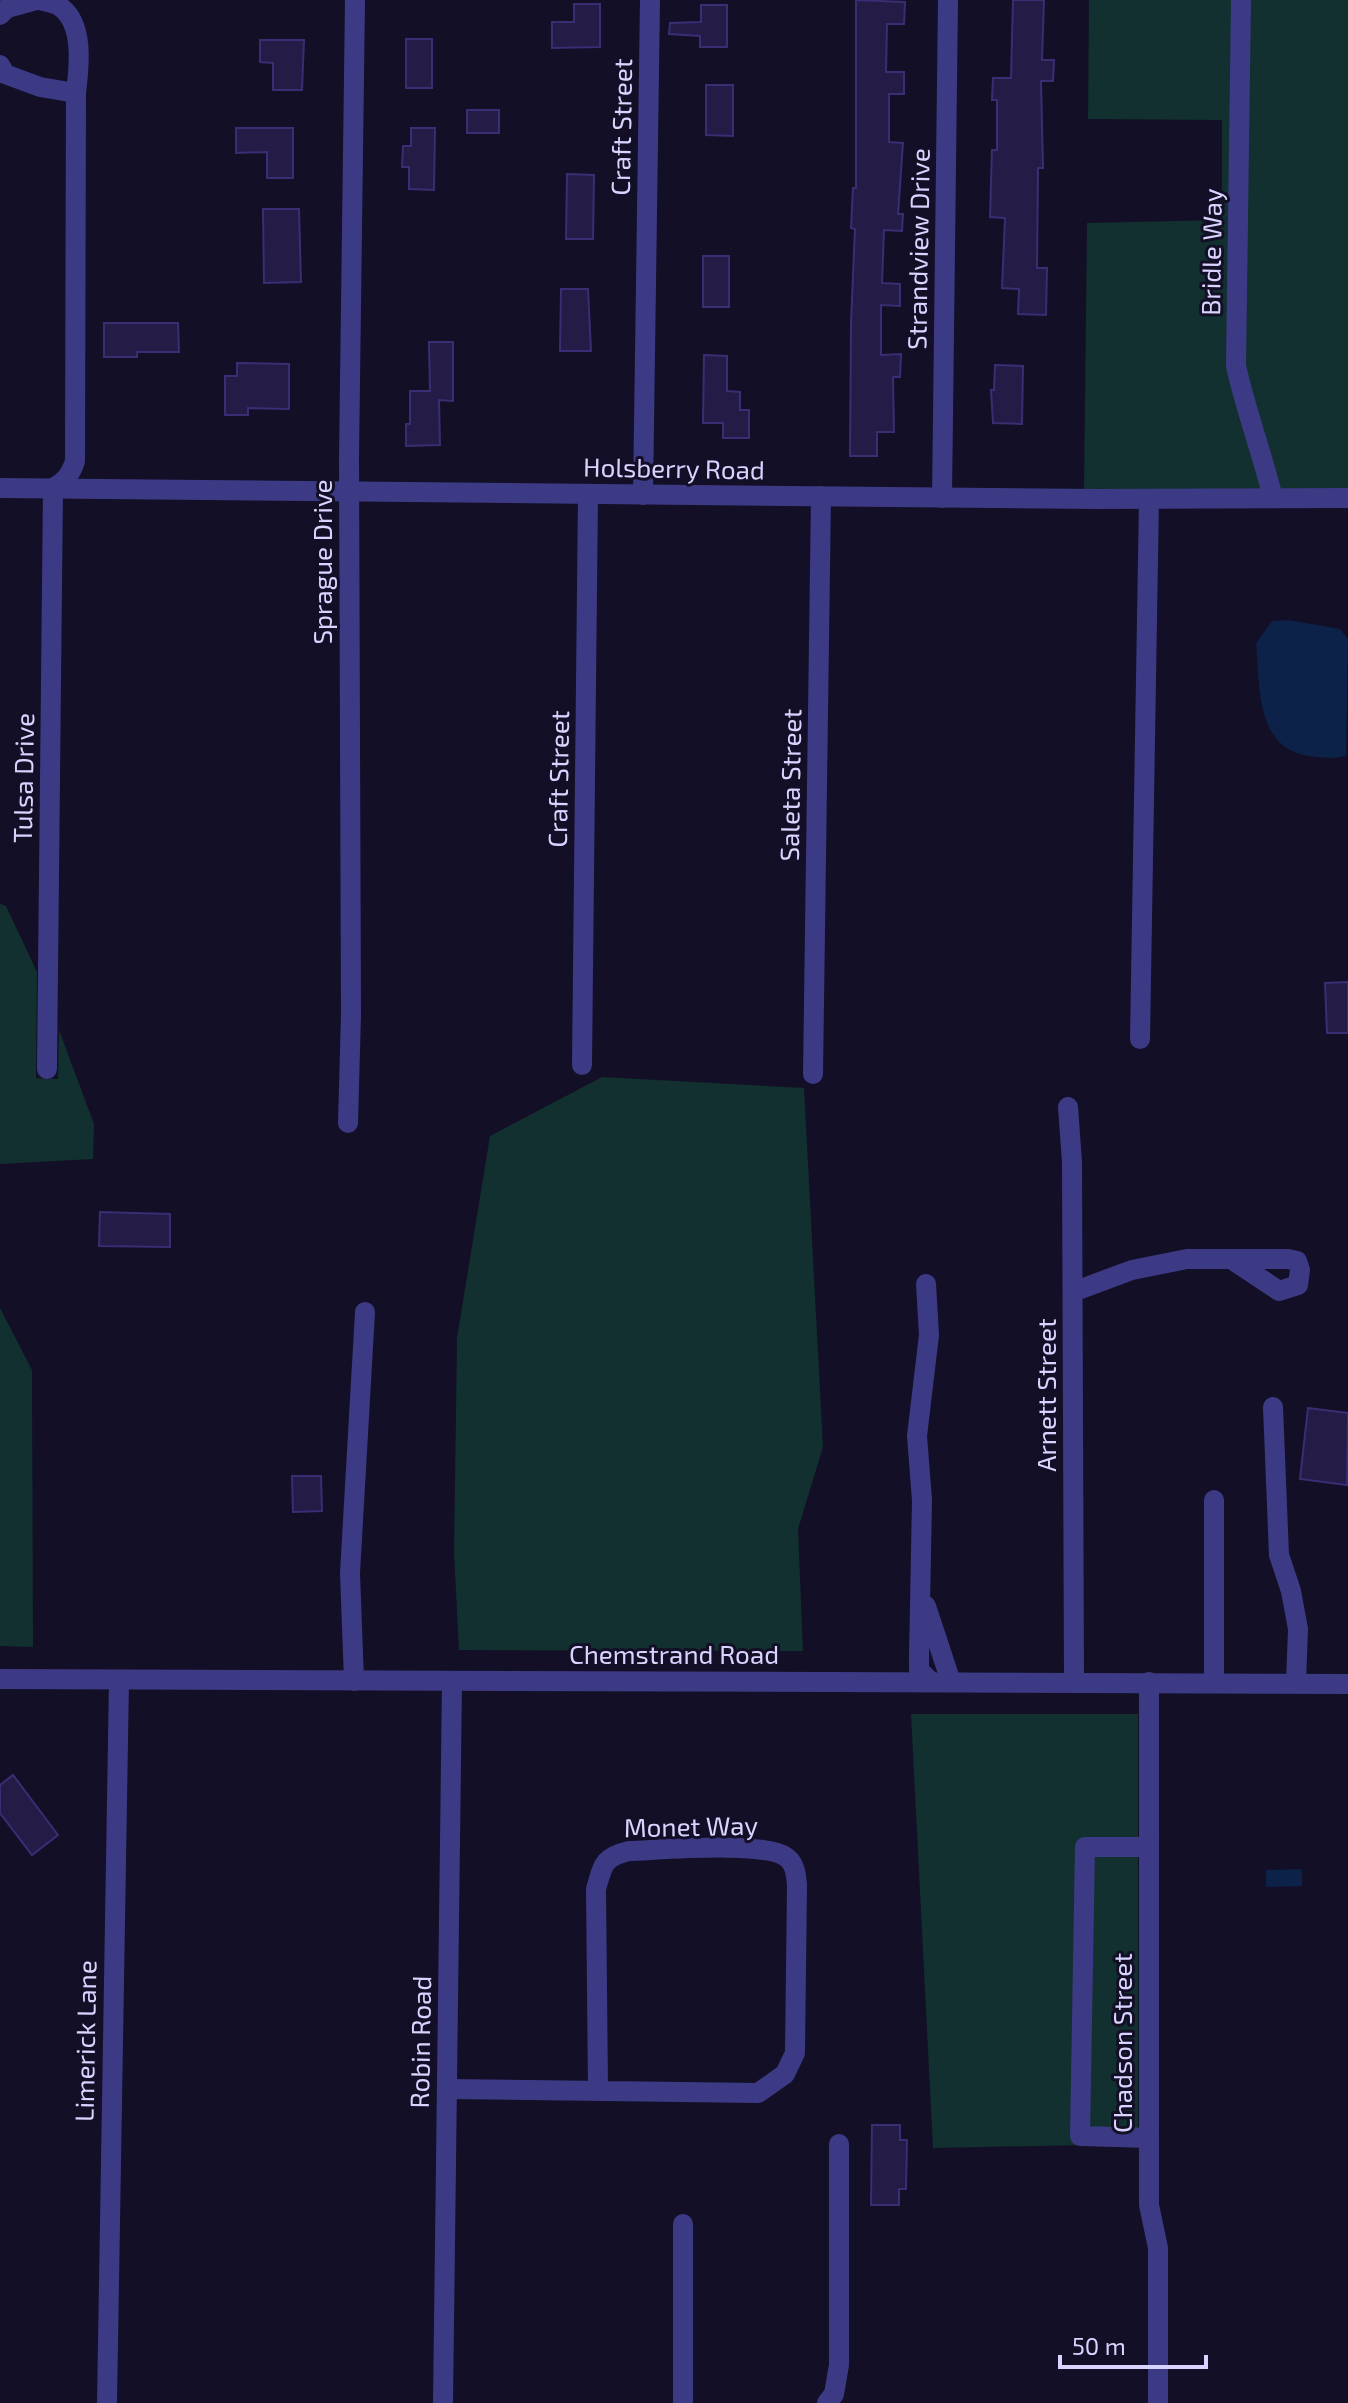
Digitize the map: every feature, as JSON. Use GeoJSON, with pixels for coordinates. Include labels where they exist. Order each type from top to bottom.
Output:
{"type":"FeatureCollection","features":[{"type":"Feature","properties":{"kind":"street"},"geometry":{"type":"LineString","coordinates":[[0,15],[7,8],[38,0],[60,7],[73,24],[80,58],[76,93],[75,461],[71,473],[53,488]]}},
{"type":"Feature","properties":{"kind":"street","name":"Sprague Drive"},"geometry":{"type":"LineString","coordinates":[[348,1123],[351,1014],[349,491],[355,0]]}},
{"type":"Feature","properties":{"kind":"street","name":"Craft Street"},"geometry":{"type":"LineString","coordinates":[[643,495],[650,0]]}},
{"type":"Feature","properties":{"kind":"street","name":"Strandview Drive"},"geometry":{"type":"LineString","coordinates":[[942,498],[948,0]]}},
{"type":"Feature","properties":{"kind":"street","name":"Bridle Way"},"geometry":{"type":"LineString","coordinates":[[1241,0],[1236,366],[1246,414],[1261,449],[1273,498]]}},
{"type":"Feature","properties":{"kind":"street"},"geometry":{"type":"LineString","coordinates":[[0,65],[5,74],[40,87],[76,93]]}},
{"type":"Feature","properties":{"kind":"street","name":"Holsberry Road"},"geometry":{"type":"LineString","coordinates":[[0,488],[942,498],[1348,498]]}},
{"type":"Feature","properties":{"kind":"street","name":"Tulsa Drive"},"geometry":{"type":"LineString","coordinates":[[47,1069],[53,488]]}},
{"type":"Feature","properties":{"kind":"street","name":"Craft Street"},"geometry":{"type":"LineString","coordinates":[[582,1065],[588,494]]}},
{"type":"Feature","properties":{"kind":"street","name":"Saleta Street"},"geometry":{"type":"LineString","coordinates":[[813,1074],[821,496]]}},
{"type":"Feature","properties":{"kind":"street"},"geometry":{"type":"LineString","coordinates":[[1140,1039],[1149,499]]}},
{"type":"Feature","properties":{"kind":"street","name":"Arnett Street"},"geometry":{"type":"LineString","coordinates":[[1068,1107],[1072,1162],[1074,1682]]}},
{"type":"Feature","properties":{"kind":"street"},"geometry":{"type":"LineString","coordinates":[[1073,1292],[1132,1270],[1169,1261],[1231,1259]]}},
{"type":"Feature","properties":{"kind":"street"},"geometry":{"type":"LineString","coordinates":[[926,1284],[929,1335],[917,1436],[922,1500],[920,1587],[940,1682]]}},
{"type":"Feature","properties":{"kind":"street"},"geometry":{"type":"LineString","coordinates":[[354,1681],[350,1573],[365,1312]]}},
{"type":"Feature","properties":{"kind":"street"},"geometry":{"type":"LineString","coordinates":[[1273,1407],[1279,1555],[1291,1591],[1298,1629],[1296,1683]]}},
{"type":"Feature","properties":{"kind":"street"},"geometry":{"type":"LineString","coordinates":[[1214,1500],[1214,1682]]}},
{"type":"Feature","properties":{"kind":"street","name":"Chemstrand Road"},"geometry":{"type":"LineString","coordinates":[[0,1679],[1348,1684]]}},
{"type":"Feature","properties":{"kind":"street","name":"Limerick Lane"},"geometry":{"type":"LineString","coordinates":[[107,2403],[119,1680]]}},
{"type":"Feature","properties":{"kind":"street","name":"Robin Road"},"geometry":{"type":"LineString","coordinates":[[443,2403],[452,1681]]}},
{"type":"Feature","properties":{"kind":"street","name":"Chadson Street"},"geometry":{"type":"LineString","coordinates":[[1149,1682],[1149,2205],[1158,2248],[1158,2403]]}},
{"type":"Feature","properties":{"kind":"street"},"geometry":{"type":"LineString","coordinates":[[1149,1847],[1085,1847],[1080,2136],[1149,2138]]}},
{"type":"Feature","properties":{"kind":"street","name":"Monet Way"},"geometry":{"type":"LineString","coordinates":[[447,2089],[758,2093],[785,2074],[795,2053],[797,1885],[794,1866],[785,1856],[763,1849],[629,1851],[611,1855],[603,1864],[596,1889],[598,2089]]}},
{"type":"Feature","properties":{"kind":"street"},"geometry":{"type":"LineString","coordinates":[[827,2403],[834,2394],[839,2365],[839,2144]]}},
{"type":"Feature","properties":{"kind":"street"},"geometry":{"type":"LineString","coordinates":[[683,2224],[683,2403]]}},
{"type":"Feature","properties":{"kind":"green space"},"geometry":{"type":"Polygon","coordinates":[[[1089,0],[1348,0],[1348,488],[1084,490],[1087,223],[1222,220],[1222,120],[1088,119],[1089,0]]]}},
{"type":"Feature","properties":{"kind":"green space"},"geometry":{"type":"Polygon","coordinates":[[[0,904],[6,906],[37,972],[36,1078],[58,1079],[59,1030],[94,1124],[93,1159],[0,1164],[0,904]]]}},
{"type":"Feature","properties":{"kind":"green space"},"geometry":{"type":"Polygon","coordinates":[[[602,1077],[804,1088],[823,1447],[798,1529],[803,1651],[459,1650],[454,1553],[457,1338],[490,1136],[602,1077]]]}},
{"type":"Feature","properties":{"kind":"green space"},"geometry":{"type":"Polygon","coordinates":[[[0,1308],[32,1370],[33,1647],[0,1646],[0,1308]]]}},
{"type":"Feature","properties":{"kind":"green space"},"geometry":{"type":"Polygon","coordinates":[[[911,1714],[1138,1714],[1138,2144],[933,2148],[911,1714]]]}},
{"type":"Feature","properties":{"kind":"water"},"geometry":{"type":"Polygon","coordinates":[[[1288,620],[1340,629],[1348,639],[1346,756],[1319,757],[1291,751],[1278,741],[1270,728],[1260,696],[1256,643],[1272,621],[1288,620]]]}},
{"type":"Feature","properties":{"kind":"water"},"geometry":{"type":"Polygon","coordinates":[[[1302,1869],[1302,1886],[1266,1887],[1266,1870],[1302,1869]]]}},
{"type":"Feature","properties":{"kind":"building"},"geometry":{"type":"Polygon","coordinates":[[[856,0],[905,2],[904,24],[887,24],[886,72],[904,72],[904,94],[889,94],[889,142],[903,143],[898,214],[903,214],[902,231],[884,230],[882,283],[900,284],[900,306],[881,305],[881,355],[901,354],[900,377],[893,377],[894,432],[877,432],[877,456],[850,456],[855,229],[851,228],[853,188],[856,188],[856,0]]]}},
{"type":"Feature","properties":{"kind":"building"},"geometry":{"type":"Polygon","coordinates":[[[1013,0],[1044,0],[1042,60],[1054,60],[1053,81],[1041,81],[1043,168],[1038,168],[1037,268],[1047,268],[1046,315],[1018,314],[1019,289],[1002,288],[1005,218],[990,217],[992,150],[997,150],[997,100],[992,100],[993,78],[1011,78],[1013,0]]]}},
{"type":"Feature","properties":{"kind":"building"},"geometry":{"type":"Polygon","coordinates":[[[574,4],[600,4],[600,47],[552,48],[552,22],[574,22],[574,4]]]}},
{"type":"Feature","properties":{"kind":"building"},"geometry":{"type":"Polygon","coordinates":[[[701,5],[727,5],[727,47],[700,47],[700,36],[669,34],[670,23],[701,22],[701,5]]]}},
{"type":"Feature","properties":{"kind":"building"},"geometry":{"type":"Polygon","coordinates":[[[406,39],[432,39],[432,88],[406,88],[406,39]]]}},
{"type":"Feature","properties":{"kind":"building"},"geometry":{"type":"Polygon","coordinates":[[[260,40],[304,40],[302,90],[273,90],[273,63],[260,62],[260,40]]]}},
{"type":"Feature","properties":{"kind":"building"},"geometry":{"type":"Polygon","coordinates":[[[706,85],[733,85],[733,136],[706,135],[706,85]]]}},
{"type":"Feature","properties":{"kind":"building"},"geometry":{"type":"Polygon","coordinates":[[[467,110],[499,110],[499,133],[467,133],[467,110]]]}},
{"type":"Feature","properties":{"kind":"building"},"geometry":{"type":"Polygon","coordinates":[[[236,128],[293,128],[293,178],[267,178],[267,152],[236,153],[236,128]]]}},
{"type":"Feature","properties":{"kind":"building"},"geometry":{"type":"Polygon","coordinates":[[[411,128],[435,128],[434,190],[409,189],[409,167],[402,167],[403,146],[411,146],[411,128]]]}},
{"type":"Feature","properties":{"kind":"building"},"geometry":{"type":"Polygon","coordinates":[[[567,174],[594,175],[593,239],[566,239],[567,174]]]}},
{"type":"Feature","properties":{"kind":"building"},"geometry":{"type":"Polygon","coordinates":[[[263,209],[299,209],[301,282],[264,283],[263,209]]]}},
{"type":"Feature","properties":{"kind":"building"},"geometry":{"type":"Polygon","coordinates":[[[703,256],[729,256],[729,307],[703,307],[703,256]]]}},
{"type":"Feature","properties":{"kind":"building"},"geometry":{"type":"Polygon","coordinates":[[[561,289],[588,289],[591,351],[560,351],[561,289]]]}},
{"type":"Feature","properties":{"kind":"building"},"geometry":{"type":"Polygon","coordinates":[[[104,323],[178,323],[179,352],[137,352],[137,357],[104,357],[104,323]]]}},
{"type":"Feature","properties":{"kind":"building"},"geometry":{"type":"Polygon","coordinates":[[[429,342],[453,342],[453,401],[439,400],[440,445],[406,446],[410,391],[430,391],[429,342]]]}},
{"type":"Feature","properties":{"kind":"building"},"geometry":{"type":"Polygon","coordinates":[[[704,355],[727,356],[727,391],[740,392],[740,410],[749,410],[749,438],[723,438],[723,423],[703,423],[704,355]]]}},
{"type":"Feature","properties":{"kind":"building"},"geometry":{"type":"Polygon","coordinates":[[[237,363],[289,364],[289,409],[248,408],[248,415],[225,415],[225,376],[237,376],[237,363]]]}},
{"type":"Feature","properties":{"kind":"building"},"geometry":{"type":"Polygon","coordinates":[[[995,365],[1023,366],[1022,424],[993,423],[991,390],[994,390],[995,365]]]}},
{"type":"Feature","properties":{"kind":"building"},"geometry":{"type":"Polygon","coordinates":[[[1348,982],[1348,1033],[1327,1033],[1325,983],[1348,982]]]}},
{"type":"Feature","properties":{"kind":"building"},"geometry":{"type":"Polygon","coordinates":[[[100,1212],[170,1214],[170,1247],[99,1246],[100,1212]]]}},
{"type":"Feature","properties":{"kind":"building"},"geometry":{"type":"Polygon","coordinates":[[[1308,1408],[1348,1413],[1347,1485],[1300,1479],[1308,1408]]]}},
{"type":"Feature","properties":{"kind":"building"},"geometry":{"type":"Polygon","coordinates":[[[292,1476],[321,1476],[322,1511],[293,1512],[292,1476]]]}},
{"type":"Feature","properties":{"kind":"building"},"geometry":{"type":"Polygon","coordinates":[[[13,1775],[58,1835],[32,1855],[0,1813],[0,1785],[13,1775]]]}},
{"type":"Feature","properties":{"kind":"building"},"geometry":{"type":"Polygon","coordinates":[[[872,2125],[900,2125],[900,2140],[907,2140],[906,2189],[899,2189],[899,2205],[871,2205],[872,2125]]]}}]}
